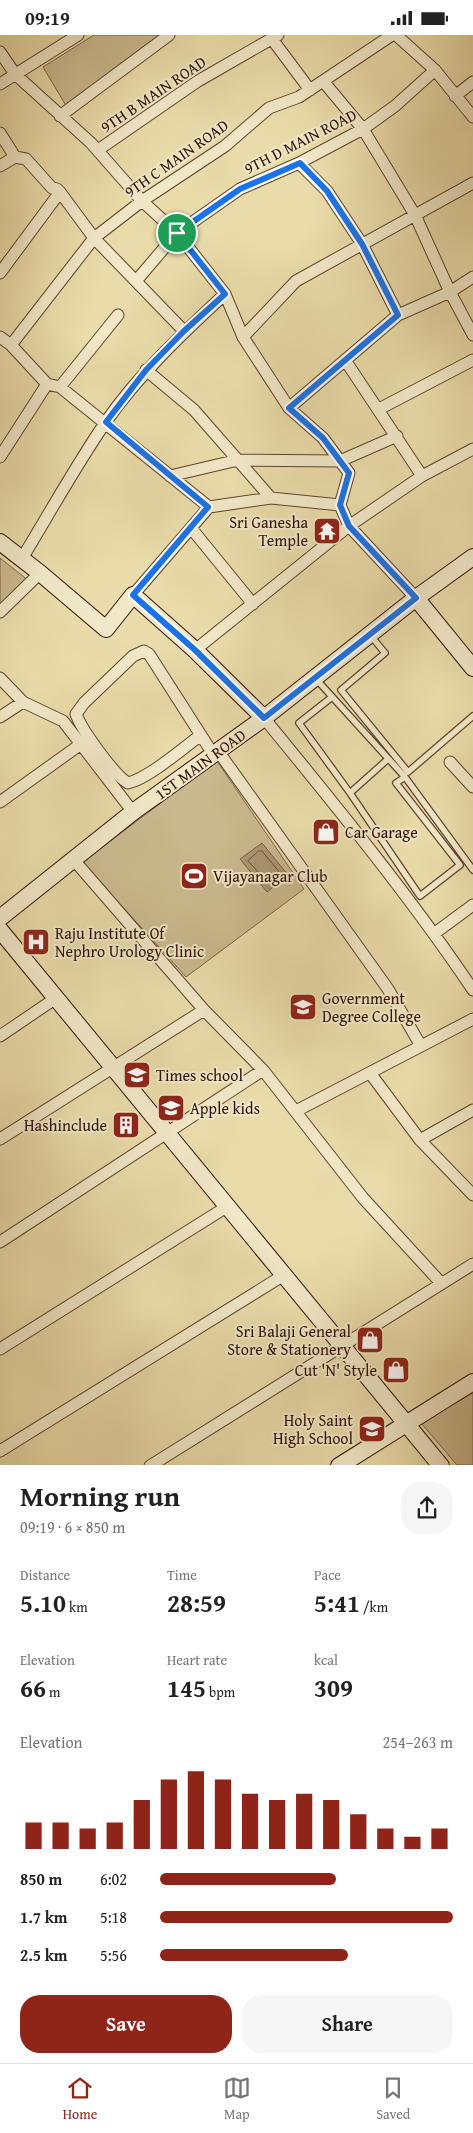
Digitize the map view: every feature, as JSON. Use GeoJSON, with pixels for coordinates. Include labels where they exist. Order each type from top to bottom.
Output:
{"type":"FeatureCollection","features":[{"type":"Feature","properties":{"kind":"street"},"geometry":{"type":"LineString","coordinates":[[0,83],[78,35]]}},
{"type":"Feature","properties":{"kind":"street"},"geometry":{"type":"LineString","coordinates":[[60,116],[169,35]]}},
{"type":"Feature","properties":{"kind":"street","name":"9TH C MAIN ROAD"},"geometry":{"type":"LineString","coordinates":[[11,345],[94,238],[142,201],[225,146],[270,108],[300,97],[392,35]]}},
{"type":"Feature","properties":{"kind":"street"},"geometry":{"type":"LineString","coordinates":[[396,35],[435,70],[473,117]]}},
{"type":"Feature","properties":{"kind":"street"},"geometry":{"type":"LineString","coordinates":[[275,37],[310,90]]}},
{"type":"Feature","properties":{"kind":"street","name":"9TH B MAIN ROAD"},"geometry":{"type":"LineString","coordinates":[[98,150],[198,81],[275,37]]}},
{"type":"Feature","properties":{"kind":"street"},"geometry":{"type":"LineString","coordinates":[[0,52],[15,74],[98,150],[142,201],[177,233],[225,294],[243,337],[289,408],[323,438],[349,473],[340,505],[349,526],[416,598],[473,668]]}},
{"type":"Feature","properties":{"kind":"street","name":"9TH D MAIN ROAD"},"geometry":{"type":"LineString","coordinates":[[136,281],[177,233],[240,189],[300,163],[363,129],[395,106],[435,70]]}},
{"type":"Feature","properties":{"kind":"street"},"geometry":{"type":"LineString","coordinates":[[323,81],[363,129],[415,215],[450,292],[473,335]]}},
{"type":"Feature","properties":{"kind":"street"},"geometry":{"type":"LineString","coordinates":[[455,96],[473,82]]}},
{"type":"Feature","properties":{"kind":"street"},"geometry":{"type":"LineString","coordinates":[[0,133],[15,157]]}},
{"type":"Feature","properties":{"kind":"street"},"geometry":{"type":"LineString","coordinates":[[0,166],[15,157],[26,159],[52,188],[60,192],[94,238],[184,331]]}},
{"type":"Feature","properties":{"kind":"street"},"geometry":{"type":"LineString","coordinates":[[300,163],[327,191],[362,244],[398,315]]}},
{"type":"Feature","properties":{"kind":"street"},"geometry":{"type":"LineString","coordinates":[[243,337],[296,281],[473,183]]}},
{"type":"Feature","properties":{"kind":"street"},"geometry":{"type":"LineString","coordinates":[[0,273],[60,192]]}},
{"type":"Feature","properties":{"kind":"street"},"geometry":{"type":"LineString","coordinates":[[289,408],[398,315],[450,292],[473,277]]}},
{"type":"Feature","properties":{"kind":"street"},"geometry":{"type":"LineString","coordinates":[[21,560],[106,422],[146,370],[184,331],[225,294]]}},
{"type":"Feature","properties":{"kind":"street"},"geometry":{"type":"LineString","coordinates":[[60,387],[118,315]]}},
{"type":"Feature","properties":{"kind":"street"},"geometry":{"type":"LineString","coordinates":[[0,338],[11,345],[47,384],[60,387],[106,422],[208,507]]}},
{"type":"Feature","properties":{"kind":"street"},"geometry":{"type":"LineString","coordinates":[[345,360],[422,476]]}},
{"type":"Feature","properties":{"kind":"street"},"geometry":{"type":"LineString","coordinates":[[379,409],[473,360]]}},
{"type":"Feature","properties":{"kind":"street"},"geometry":{"type":"LineString","coordinates":[[146,370],[194,410],[271,498]]}},
{"type":"Feature","properties":{"kind":"street"},"geometry":{"type":"LineString","coordinates":[[0,457],[47,384]]}},
{"type":"Feature","properties":{"kind":"street"},"geometry":{"type":"LineString","coordinates":[[170,476],[238,460],[340,461],[397,436]]}},
{"type":"Feature","properties":{"kind":"street"},"geometry":{"type":"LineString","coordinates":[[195,650],[349,526],[422,476],[473,449]]}},
{"type":"Feature","properties":{"kind":"street"},"geometry":{"type":"LineString","coordinates":[[0,542],[106,629],[208,507],[271,498],[340,505]]}},
{"type":"Feature","properties":{"kind":"street"},"geometry":{"type":"LineString","coordinates":[[191,528],[253,605]]}},
{"type":"Feature","properties":{"kind":"street","name":"1ST MAIN ROAD"},"geometry":{"type":"LineString","coordinates":[[0,917],[133,812],[264,718],[416,598],[473,557]]}},
{"type":"Feature","properties":{"kind":"street"},"geometry":{"type":"LineString","coordinates":[[0,612],[40,573]]}},
{"type":"Feature","properties":{"kind":"street"},"geometry":{"type":"LineString","coordinates":[[133,595],[195,650],[264,718],[353,827],[435,933],[473,990]]}},
{"type":"Feature","properties":{"kind":"street"},"geometry":{"type":"LineString","coordinates":[[201,735],[151,772],[134,782],[128,783],[119,776],[82,726],[76,714],[84,703],[133,656],[144,651],[149,655],[201,735],[216,752],[388,989],[421,1046]]}},
{"type":"Feature","properties":{"kind":"street"},"geometry":{"type":"LineString","coordinates":[[0,679],[22,702],[63,721],[133,812]]}},
{"type":"Feature","properties":{"kind":"street"},"geometry":{"type":"LineString","coordinates":[[0,717],[22,702]]}},
{"type":"Feature","properties":{"kind":"street"},"geometry":{"type":"LineString","coordinates":[[0,802],[81,744]]}},
{"type":"Feature","properties":{"kind":"street"},"geometry":{"type":"LineString","coordinates":[[450,762],[473,787]]}},
{"type":"Feature","properties":{"kind":"street"},"geometry":{"type":"LineString","coordinates":[[73,859],[204,1009],[263,1070],[363,1198],[441,1283]]}},
{"type":"Feature","properties":{"kind":"street"},"geometry":{"type":"LineString","coordinates":[[435,933],[473,905]]}},
{"type":"Feature","properties":{"kind":"street"},"geometry":{"type":"LineString","coordinates":[[0,930],[407,1424],[437,1464]]}},
{"type":"Feature","properties":{"kind":"street"},"geometry":{"type":"LineString","coordinates":[[0,1036],[56,998]]}},
{"type":"Feature","properties":{"kind":"street"},"geometry":{"type":"LineString","coordinates":[[0,1139],[204,1009]]}},
{"type":"Feature","properties":{"kind":"street"},"geometry":{"type":"LineString","coordinates":[[296,1111],[473,1019]]}},
{"type":"Feature","properties":{"kind":"street"},"geometry":{"type":"LineString","coordinates":[[0,1242],[168,1134],[263,1070]]}},
{"type":"Feature","properties":{"kind":"street"},"geometry":{"type":"LineString","coordinates":[[370,1073],[420,1140],[473,1194]]}},
{"type":"Feature","properties":{"kind":"street"},"geometry":{"type":"LineString","coordinates":[[420,1140],[473,1110]]}},
{"type":"Feature","properties":{"kind":"street"},"geometry":{"type":"LineString","coordinates":[[0,1349],[228,1206]]}},
{"type":"Feature","properties":{"kind":"street"},"geometry":{"type":"LineString","coordinates":[[150,1465],[441,1283],[473,1265]]}},
{"type":"Feature","properties":{"kind":"street"},"geometry":{"type":"LineString","coordinates":[[0,1451],[284,1275]]}},
{"type":"Feature","properties":{"kind":"street"},"geometry":{"type":"LineString","coordinates":[[339,1465],[473,1382]]}},
{"type":"Feature","properties":{"kind":"lane"},"geometry":{"type":"LineString","coordinates":[[370,634],[385,653],[341,690],[408,772],[473,716]]}},
{"type":"Feature","properties":{"kind":"lane"},"geometry":{"type":"LineString","coordinates":[[314,678],[405,777],[473,870]]}},
{"type":"Feature","properties":{"kind":"lane"},"geometry":{"type":"LineString","coordinates":[[332,697],[299,723],[350,793],[420,896],[460,865],[396,783],[405,777]]}},
{"type":"Feature","properties":{"kind":"lane"},"geometry":{"type":"LineString","coordinates":[[350,793],[388,759]]}},
{"type":"Feature","properties":{"kind":"shaded area"},"geometry":{"type":"Polygon","coordinates":[[[94,35],[168,35],[68,109],[43,67],[94,35]]]}},
{"type":"Feature","properties":{"kind":"shaded area"},"geometry":{"type":"Polygon","coordinates":[[[0,558],[29,581],[0,607],[0,558]]]}},
{"type":"Feature","properties":{"kind":"shaded area","name":"Vijayanagar Club"},"geometry":{"type":"Polygon","coordinates":[[[217,761],[304,889],[186,977],[82,862],[217,761]]]}},
{"type":"Feature","properties":{"kind":"shaded area"},"geometry":{"type":"Polygon","coordinates":[[[473,1393],[473,1465],[457,1465],[421,1423],[473,1393]]]}},
{"type":"Feature","properties":{"kind":"water"},"geometry":{"type":"Polygon","coordinates":[[[262,843],[288,875],[267,892],[240,859],[262,843]]]}},
{"type":"Feature","properties":{"kind":"place","name":"Sri Ganesha Temple"},"geometry":{"type":"Point","coordinates":[327,531]}},
{"type":"Feature","properties":{"kind":"place","name":"Car Garage"},"geometry":{"type":"Point","coordinates":[326,832]}},
{"type":"Feature","properties":{"kind":"place","name":"Vijayanagar Club"},"geometry":{"type":"Point","coordinates":[194,876]}},
{"type":"Feature","properties":{"kind":"place","name":"Raju Institute Of Nephro Urology Clinic"},"geometry":{"type":"Point","coordinates":[36,942]}},
{"type":"Feature","properties":{"kind":"place","name":"Government Degree College"},"geometry":{"type":"Point","coordinates":[303,1007]}},
{"type":"Feature","properties":{"kind":"place","name":"Times school"},"geometry":{"type":"Point","coordinates":[137,1075]}},
{"type":"Feature","properties":{"kind":"place","name":"Apple kids"},"geometry":{"type":"Point","coordinates":[171,1108]}},
{"type":"Feature","properties":{"kind":"place","name":"Hashinclude"},"geometry":{"type":"Point","coordinates":[126,1125]}},
{"type":"Feature","properties":{"kind":"place","name":"Sri Balaji General Store & Stationery"},"geometry":{"type":"Point","coordinates":[370,1340]}},
{"type":"Feature","properties":{"kind":"place","name":"Cut 'N' Style"},"geometry":{"type":"Point","coordinates":[396,1370]}},
{"type":"Feature","properties":{"kind":"place","name":"Holy Saint High School"},"geometry":{"type":"Point","coordinates":[372,1429]}},
{"type":"Feature","properties":{"kind":"route"},"geometry":{"type":"LineString","coordinates":[[300,163],[327,191],[362,244],[398,315],[289,408],[323,438],[349,473],[340,505],[349,526],[416,598],[264,718],[195,650],[133,595],[208,507],[106,422],[146,370],[184,331],[225,294],[177,233],[240,189],[300,163]]}}]}
